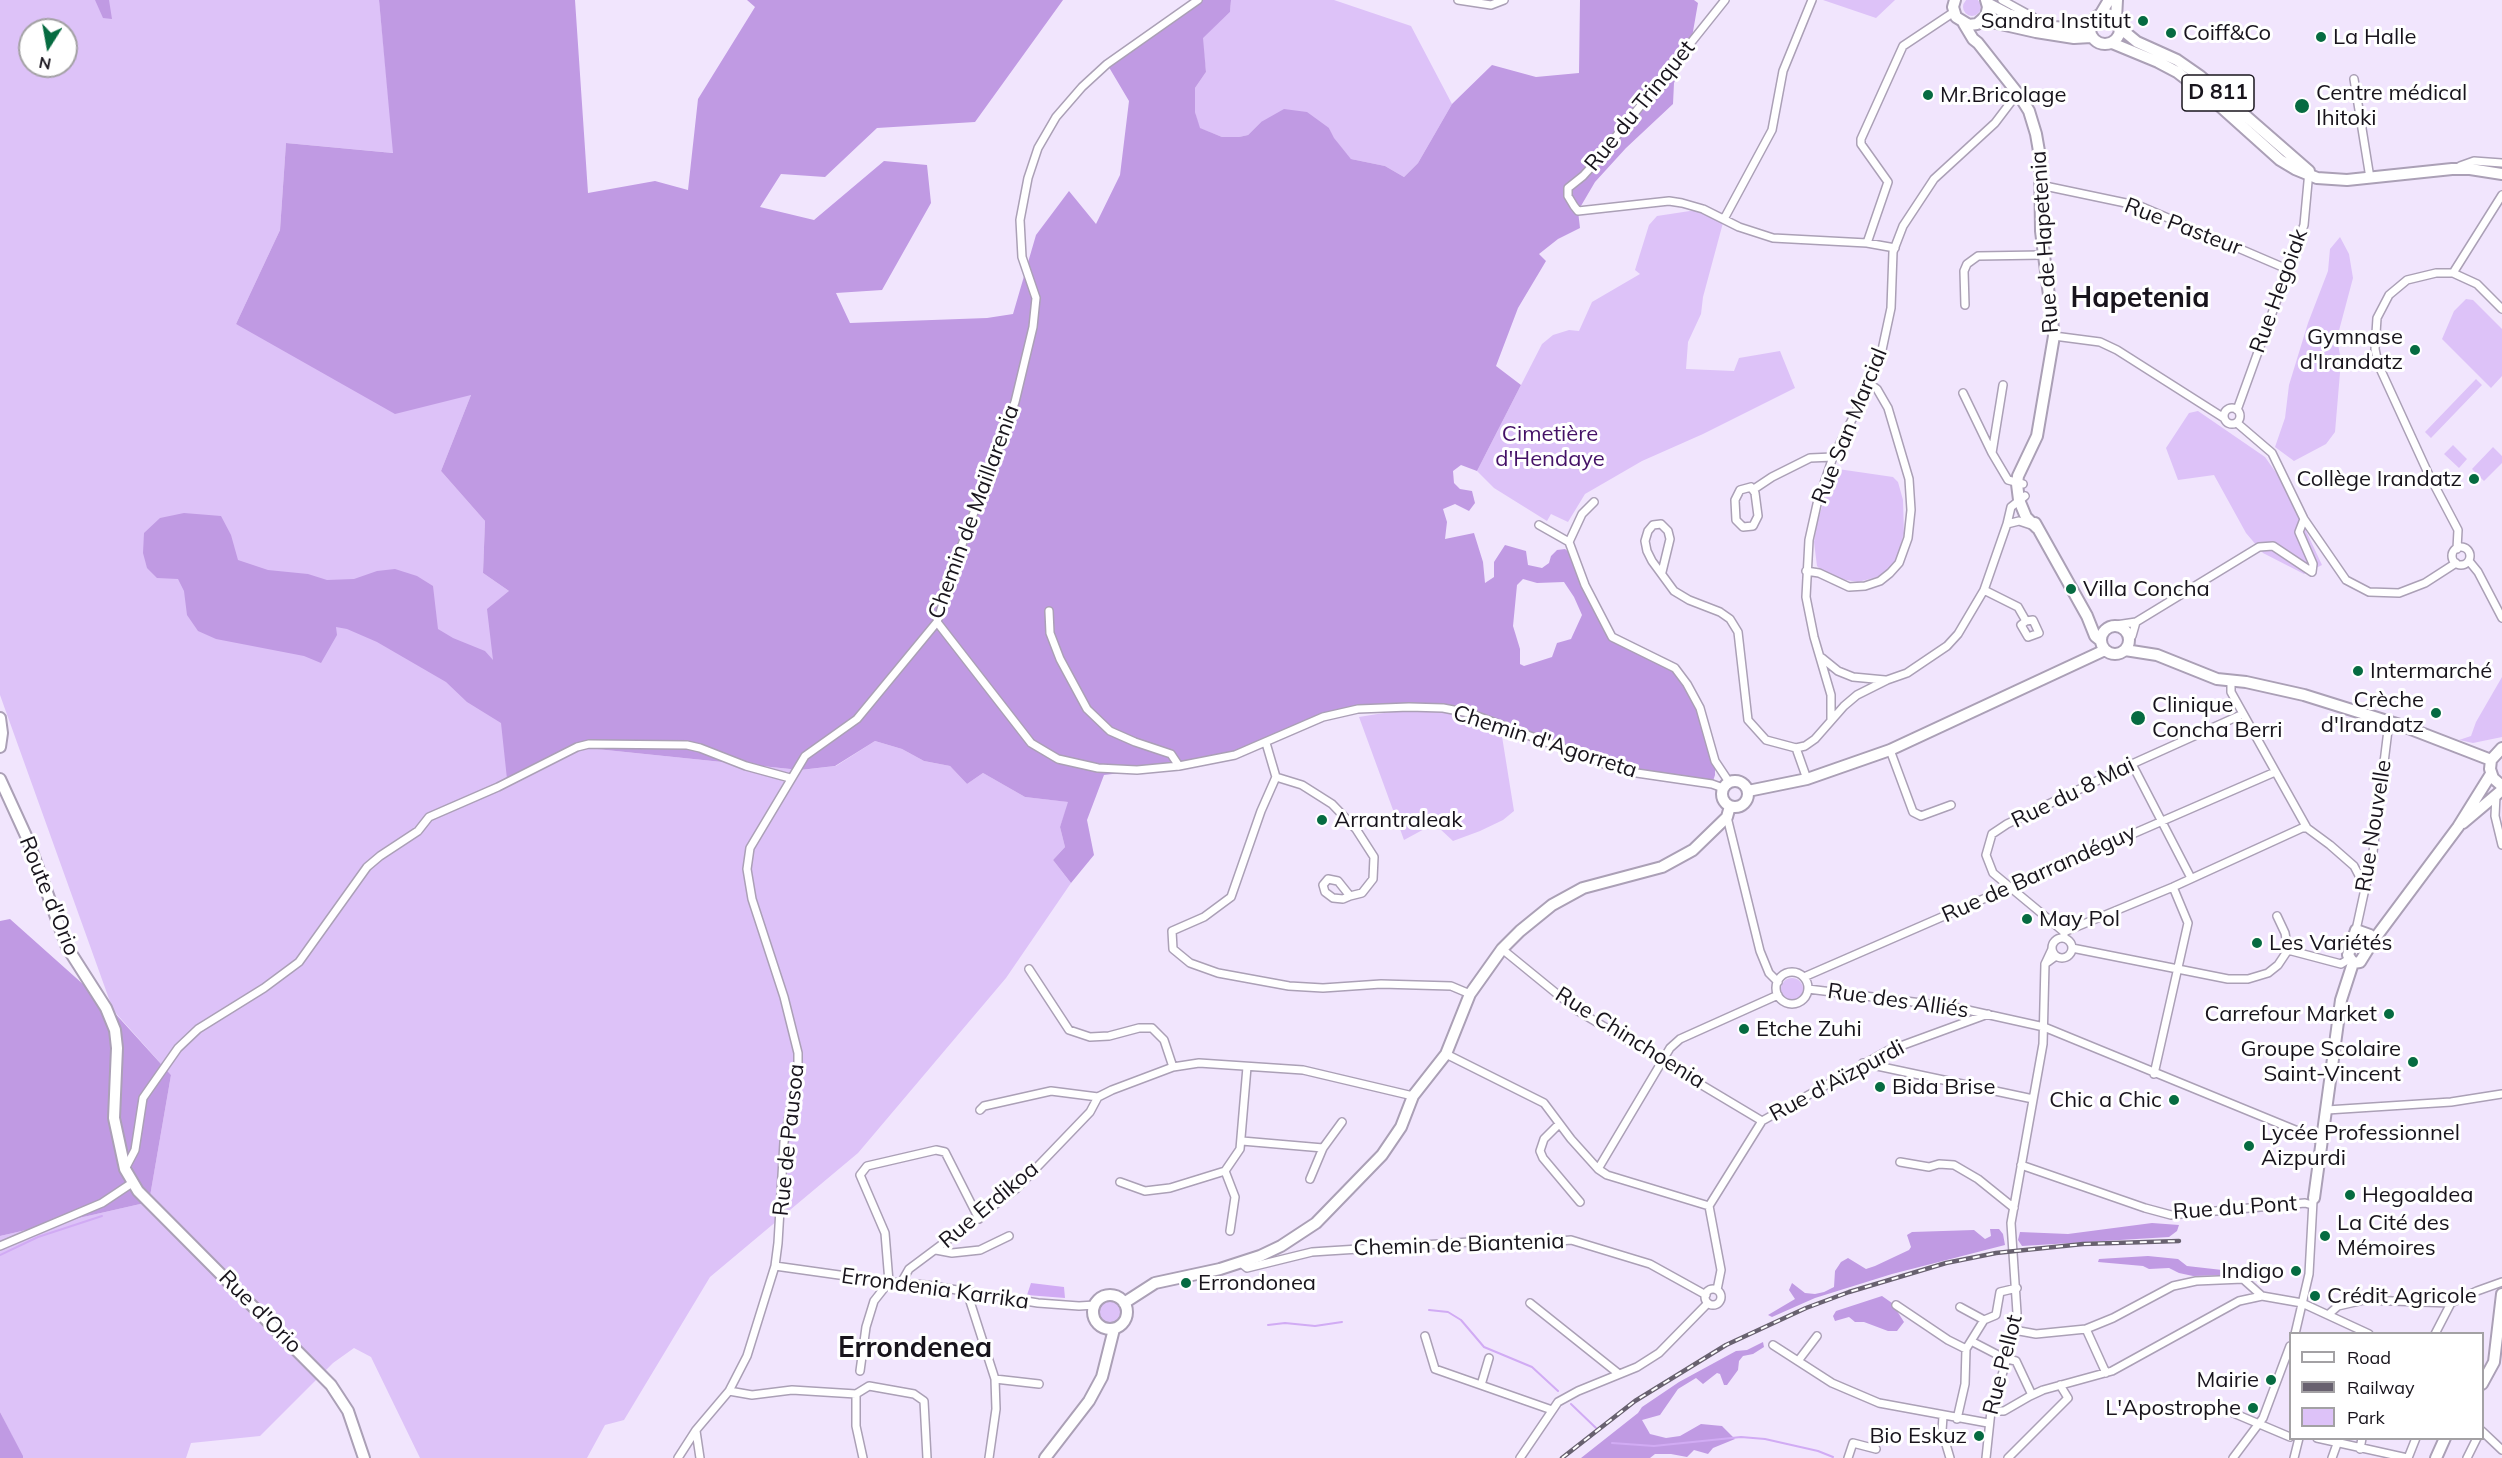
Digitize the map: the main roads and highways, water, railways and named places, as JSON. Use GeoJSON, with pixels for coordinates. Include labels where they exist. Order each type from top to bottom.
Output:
{"type":"FeatureCollection","features":[{"type":"Feature","properties":{"kind":"main road"},"geometry":{"type":"LineString","coordinates":[[2090,32],[2093,20],[2100,15],[2109,0]]}},
{"type":"Feature","properties":{"kind":"main road"},"geometry":{"type":"LineString","coordinates":[[1987,1],[2008,14],[2054,27],[2090,32],[2102,45],[2112,43],[2118,37],[2117,0]]}},
{"type":"Feature","properties":{"kind":"main road"},"geometry":{"type":"LineString","coordinates":[[1978,43],[1975,34],[1980,22],[1988,12],[1987,1]]}},
{"type":"Feature","properties":{"kind":"main road","name":"Rue de Hapetenia"},"geometry":{"type":"LineString","coordinates":[[1954,4],[1973,39],[2019,94],[2029,111],[2036,134],[2043,255],[2053,313],[2054,336],[2037,436],[2020,484],[2022,498],[2037,528],[2087,616],[2095,636],[2102,644]]}},
{"type":"Feature","properties":{"kind":"main road"},"geometry":{"type":"LineString","coordinates":[[2100,15],[2110,15],[2118,23]]}},
{"type":"Feature","properties":{"kind":"main road"},"geometry":{"type":"LineString","coordinates":[[1964,24],[1980,22],[2074,38],[2090,32]]}},
{"type":"Feature","properties":{"kind":"main road","name":"D 811"},"geometry":{"type":"LineString","coordinates":[[2118,23],[2137,42],[2177,60],[2200,76],[2308,173],[2331,180],[2452,169],[2502,174]]}},
{"type":"Feature","properties":{"kind":"main road"},"geometry":{"type":"LineString","coordinates":[[2112,43],[2177,72],[2212,99],[2280,160],[2308,173]]}},
{"type":"Feature","properties":{"kind":"main road"},"geometry":{"type":"LineString","coordinates":[[2087,616],[2125,629],[2129,638],[2149,653]]}},
{"type":"Feature","properties":{"kind":"main road"},"geometry":{"type":"LineString","coordinates":[[2102,644],[2111,626]]}},
{"type":"Feature","properties":{"kind":"main road"},"geometry":{"type":"LineString","coordinates":[[2125,650],[2129,638]]}},
{"type":"Feature","properties":{"kind":"main road"},"geometry":{"type":"LineString","coordinates":[[1748,791],[1807,779],[1890,750],[2081,662],[2092,642],[2102,644],[2117,654],[2125,650],[2149,653],[2205,675],[2304,695],[2389,722],[2492,760]]}},
{"type":"Feature","properties":{"kind":"main road"},"geometry":{"type":"LineString","coordinates":[[0,718],[2,733],[0,747]]}},
{"type":"Feature","properties":{"kind":"main road"},"geometry":{"type":"LineString","coordinates":[[2349,963],[2360,962],[2371,938],[2382,929],[2458,827],[2491,774],[2492,760],[2502,748]]}},
{"type":"Feature","properties":{"kind":"main road"},"geometry":{"type":"LineString","coordinates":[[2458,827],[2500,790],[2491,774]]}},
{"type":"Feature","properties":{"kind":"main road","name":"Route d'Orio"},"geometry":{"type":"LineString","coordinates":[[0,779],[27,838],[68,947],[106,1008],[115,1030],[117,1048],[114,1118],[124,1169],[132,1183]]}},
{"type":"Feature","properties":{"kind":"main road"},"geometry":{"type":"LineString","coordinates":[[1125,1303],[1155,1283],[1241,1263],[1281,1246],[1316,1223],[1382,1155],[1401,1127],[1413,1096],[1446,1054],[1470,994],[1502,950],[1520,931],[1552,905],[1583,888],[1662,867],[1693,850],[1729,811],[1743,804],[1748,798],[1748,791],[1742,783],[1726,785],[1722,796],[1729,811]]}},
{"type":"Feature","properties":{"kind":"main road"},"geometry":{"type":"LineString","coordinates":[[2313,1202],[2350,945],[2356,930],[2371,938]]}},
{"type":"Feature","properties":{"kind":"main road","name":"Rue d'Orio"},"geometry":{"type":"LineString","coordinates":[[132,1183],[331,1385],[348,1411],[364,1458]]}},
{"type":"Feature","properties":{"kind":"main road"},"geometry":{"type":"LineString","coordinates":[[2484,1380],[2494,1362],[2502,1294]]}},
{"type":"Feature","properties":{"kind":"main road"},"geometry":{"type":"LineString","coordinates":[[1109,1295],[1118,1297],[1125,1303],[1126,1317],[1122,1324],[1114,1329],[1107,1329],[1095,1319],[1093,1312],[1095,1305],[1101,1298],[1109,1295]]}},
{"type":"Feature","properties":{"kind":"main road"},"geometry":{"type":"LineString","coordinates":[[1045,1458],[1089,1401],[1102,1377],[1114,1329]]}},
{"type":"Feature","properties":{"kind":"main road"},"geometry":{"type":"LineString","coordinates":[[2436,1458],[2444,1440]]}},
{"type":"Feature","properties":{"kind":"waterway"},"geometry":{"type":"LineString","coordinates":[[0,1255],[38,1237],[102,1216]]}},
{"type":"Feature","properties":{"kind":"waterway"},"geometry":{"type":"LineString","coordinates":[[1429,1310],[1448,1312],[1461,1320],[1484,1347],[1532,1367],[1558,1391]]}},
{"type":"Feature","properties":{"kind":"waterway"},"geometry":{"type":"LineString","coordinates":[[1268,1325],[1285,1323],[1315,1326],[1342,1322]]}},
{"type":"Feature","properties":{"kind":"waterway"},"geometry":{"type":"LineString","coordinates":[[1571,1404],[1596,1428]]}},
{"type":"Feature","properties":{"kind":"waterway"},"geometry":{"type":"LineString","coordinates":[[1612,1443],[1654,1446],[1741,1437],[1765,1439],[1818,1451],[1833,1457]]}},
{"type":"Feature","properties":{"kind":"railway"},"geometry":{"type":"LineString","coordinates":[[1562,1458],[1635,1401],[1726,1345],[1806,1308],[1849,1292],[1946,1263],[1996,1253],[2083,1244],[2179,1241]]}},
{"type":"Feature","properties":{"kind":"place","name":"Sandra Institut"},"geometry":{"type":"Point","coordinates":[2143,21]}},
{"type":"Feature","properties":{"kind":"place","name":"Coiff&Co"},"geometry":{"type":"Point","coordinates":[2171,33]}},
{"type":"Feature","properties":{"kind":"place","name":"La Halle"},"geometry":{"type":"Point","coordinates":[2321,37]}},
{"type":"Feature","properties":{"kind":"place","name":"Mr.Bricolage"},"geometry":{"type":"Point","coordinates":[1928,95]}},
{"type":"Feature","properties":{"kind":"place","name":"Centre médical Ihitoki"},"geometry":{"type":"Point","coordinates":[2302,106]}},
{"type":"Feature","properties":{"kind":"place","name":"Gymnase d'Irandatz"},"geometry":{"type":"Point","coordinates":[2415,350]}},
{"type":"Feature","properties":{"kind":"place","name":"Collège Irandatz"},"geometry":{"type":"Point","coordinates":[2474,479]}},
{"type":"Feature","properties":{"kind":"place","name":"Villa Concha"},"geometry":{"type":"Point","coordinates":[2071,589]}},
{"type":"Feature","properties":{"kind":"place","name":"Intermarché"},"geometry":{"type":"Point","coordinates":[2358,671]}},
{"type":"Feature","properties":{"kind":"place","name":"Crèche d'Irandatz"},"geometry":{"type":"Point","coordinates":[2436,713]}},
{"type":"Feature","properties":{"kind":"place","name":"Clinique Concha Berri"},"geometry":{"type":"Point","coordinates":[2138,718]}},
{"type":"Feature","properties":{"kind":"place","name":"Arrantraleak"},"geometry":{"type":"Point","coordinates":[1322,820]}},
{"type":"Feature","properties":{"kind":"place","name":"May Pol"},"geometry":{"type":"Point","coordinates":[2027,919]}},
{"type":"Feature","properties":{"kind":"place","name":"Les Variétés"},"geometry":{"type":"Point","coordinates":[2257,943]}},
{"type":"Feature","properties":{"kind":"place","name":"Carrefour Market"},"geometry":{"type":"Point","coordinates":[2389,1014]}},
{"type":"Feature","properties":{"kind":"place","name":"Etche Zuhi"},"geometry":{"type":"Point","coordinates":[1744,1029]}},
{"type":"Feature","properties":{"kind":"place","name":"Groupe Scolaire Saint-Vincent"},"geometry":{"type":"Point","coordinates":[2413,1062]}},
{"type":"Feature","properties":{"kind":"place","name":"Bida Brise"},"geometry":{"type":"Point","coordinates":[1880,1087]}},
{"type":"Feature","properties":{"kind":"place","name":"Chic a Chic"},"geometry":{"type":"Point","coordinates":[2174,1100]}},
{"type":"Feature","properties":{"kind":"place","name":"Lycée Professionnel Aizpurdi"},"geometry":{"type":"Point","coordinates":[2249,1146]}},
{"type":"Feature","properties":{"kind":"place","name":"Hegoaldea"},"geometry":{"type":"Point","coordinates":[2350,1195]}},
{"type":"Feature","properties":{"kind":"place","name":"La Cité des Mémoires"},"geometry":{"type":"Point","coordinates":[2325,1236]}},
{"type":"Feature","properties":{"kind":"place","name":"Indigo"},"geometry":{"type":"Point","coordinates":[2296,1271]}},
{"type":"Feature","properties":{"kind":"place","name":"Errondonea"},"geometry":{"type":"Point","coordinates":[1186,1283]}},
{"type":"Feature","properties":{"kind":"place","name":"Crédit Agricole"},"geometry":{"type":"Point","coordinates":[2315,1296]}},
{"type":"Feature","properties":{"kind":"place","name":"Mairie"},"geometry":{"type":"Point","coordinates":[2271,1380]}},
{"type":"Feature","properties":{"kind":"place","name":"L'Apostrophe"},"geometry":{"type":"Point","coordinates":[2253,1408]}},
{"type":"Feature","properties":{"kind":"place","name":"Bio Eskuz"},"geometry":{"type":"Point","coordinates":[1979,1436]}},
{"type":"Feature","properties":{"kind":"district","name":"Hapetenia"},"geometry":{"type":"Point","coordinates":[2140,299]}},
{"type":"Feature","properties":{"kind":"district","name":"Errondenea"},"geometry":{"type":"Point","coordinates":[915,1349]}},
{"type":"Feature","properties":{"kind":"park label","name":"Cimetière d'Hendaye"},"geometry":{"type":"Point","coordinates":[1550,446]}}]}
